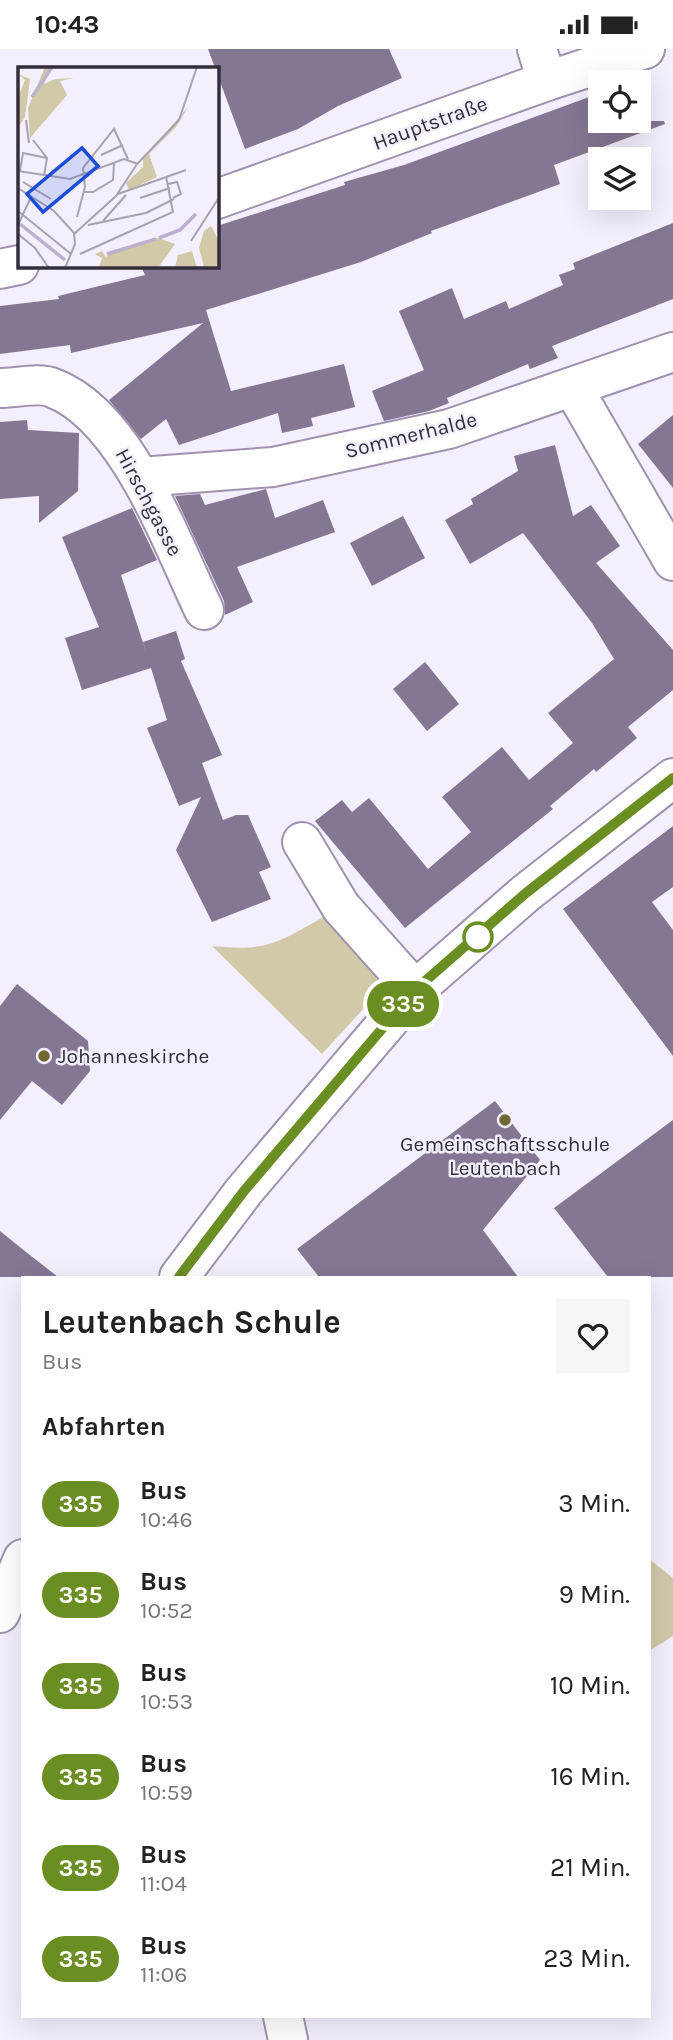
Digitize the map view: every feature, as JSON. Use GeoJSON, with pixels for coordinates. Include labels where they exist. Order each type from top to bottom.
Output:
{"type":"FeatureCollection","features":[{"type":"Feature","properties":{"kind":"street","name":"Hauptstraße"},"geometry":{"type":"LineString","coordinates":[[219,198],[542,65],[645,49]]}},
{"type":"Feature","properties":{"kind":"street"},"geometry":{"type":"LineString","coordinates":[[0,269],[18,265]]}},
{"type":"Feature","properties":{"kind":"street","name":"Sommerhalde"},"geometry":{"type":"LineString","coordinates":[[140,477],[272,467],[449,429],[673,352]]}},
{"type":"Feature","properties":{"kind":"street","name":"Hirschgasse"},"geometry":{"type":"LineString","coordinates":[[0,388],[52,387],[88,409],[120,445],[140,477],[204,610]]}},
{"type":"Feature","properties":{"kind":"street"},"geometry":{"type":"LineString","coordinates":[[573,388],[673,561]]}},
{"type":"Feature","properties":{"kind":"street"},"geometry":{"type":"LineString","coordinates":[[180,1276],[244,1191],[415,990],[526,893],[673,778]]}},
{"type":"Feature","properties":{"kind":"street"},"geometry":{"type":"LineString","coordinates":[[302,842],[341,907],[415,990]]}},
{"type":"Feature","properties":{"kind":"street"},"geometry":{"type":"LineString","coordinates":[[283,2018],[288,2040]]}},
{"type":"Feature","properties":{"kind":"shaded area"},"geometry":{"type":"Polygon","coordinates":[[[327,915],[386,984],[322,1054],[212,946],[248,947],[273,943],[327,915]]]}},
{"type":"Feature","properties":{"kind":"shaded area"},"geometry":{"type":"Polygon","coordinates":[[[651,1561],[673,1578],[673,1636],[651,1650],[651,1561]]]}},
{"type":"Feature","properties":{"kind":"building"},"geometry":{"type":"Polygon","coordinates":[[[208,49],[389,49],[402,78],[338,106],[298,129],[245,149],[219,79],[219,67],[215,67],[208,49]]]}},
{"type":"Feature","properties":{"kind":"building"},"geometry":{"type":"Polygon","coordinates":[[[588,97],[588,133],[641,133],[603,147],[588,147],[588,152],[554,165],[560,184],[431,231],[432,233],[361,262],[206,310],[231,391],[344,364],[355,407],[311,418],[313,426],[282,433],[278,413],[179,445],[166,419],[141,439],[109,400],[203,323],[71,353],[70,345],[0,354],[0,306],[59,299],[58,296],[145,275],[142,268],[219,268],[219,225],[345,185],[344,182],[404,165],[588,97]]]}},
{"type":"Feature","properties":{"kind":"building"},"geometry":{"type":"Polygon","coordinates":[[[651,121],[664,121],[665,124],[651,129],[651,121]]]}},
{"type":"Feature","properties":{"kind":"building"},"geometry":{"type":"Polygon","coordinates":[[[673,223],[673,299],[552,346],[558,358],[530,369],[528,364],[447,398],[449,403],[429,411],[384,421],[372,391],[424,370],[399,311],[452,288],[464,319],[506,301],[509,309],[563,285],[559,275],[575,269],[573,263],[673,223]]]}},
{"type":"Feature","properties":{"kind":"building"},"geometry":{"type":"Polygon","coordinates":[[[673,415],[673,488],[638,444],[673,415]]]}},
{"type":"Feature","properties":{"kind":"building"},"geometry":{"type":"Polygon","coordinates":[[[27,420],[28,430],[79,433],[78,491],[39,523],[39,496],[0,499],[0,422],[27,420]]]}},
{"type":"Feature","properties":{"kind":"building"},"geometry":{"type":"Polygon","coordinates":[[[555,445],[573,516],[591,505],[620,546],[596,563],[673,650],[673,690],[628,727],[637,738],[596,772],[594,769],[550,806],[553,809],[405,928],[315,821],[342,800],[352,812],[369,798],[428,869],[471,832],[442,797],[502,747],[529,780],[573,743],[548,713],[614,659],[592,623],[523,533],[470,564],[445,520],[473,504],[471,499],[518,471],[514,456],[555,445]]]}},
{"type":"Feature","properties":{"kind":"building"},"geometry":{"type":"Polygon","coordinates":[[[266,489],[275,518],[323,500],[335,532],[237,567],[253,602],[225,615],[224,601],[175,496],[200,494],[205,505],[266,489]]]}},
{"type":"Feature","properties":{"kind":"building"},"geometry":{"type":"Polygon","coordinates":[[[132,508],[157,560],[121,575],[147,655],[143,642],[176,631],[185,659],[181,661],[222,755],[202,763],[223,820],[236,815],[248,815],[271,867],[259,872],[271,899],[212,922],[176,850],[201,797],[179,806],[147,728],[167,720],[151,668],[82,690],[65,638],[99,627],[62,537],[132,508]]]}},
{"type":"Feature","properties":{"kind":"building"},"geometry":{"type":"Polygon","coordinates":[[[403,516],[425,558],[372,586],[350,543],[403,516]]]}},
{"type":"Feature","properties":{"kind":"building"},"geometry":{"type":"Polygon","coordinates":[[[425,662],[459,704],[427,731],[393,689],[425,662]]]}},
{"type":"Feature","properties":{"kind":"building"},"geometry":{"type":"Polygon","coordinates":[[[673,826],[673,887],[652,902],[673,930],[673,1056],[563,909],[673,826]]]}},
{"type":"Feature","properties":{"kind":"building","name":"Johanneskirche"},"geometry":{"type":"Polygon","coordinates":[[[17,984],[88,1041],[90,1071],[62,1105],[32,1081],[0,1120],[0,1006],[17,984]]]}},
{"type":"Feature","properties":{"kind":"building"},"geometry":{"type":"Polygon","coordinates":[[[495,1101],[540,1160],[483,1230],[517,1276],[318,1276],[297,1249],[495,1101]]]}},
{"type":"Feature","properties":{"kind":"building"},"geometry":{"type":"Polygon","coordinates":[[[673,1120],[673,1277],[607,1276],[554,1208],[673,1120]]]}},
{"type":"Feature","properties":{"kind":"building"},"geometry":{"type":"Polygon","coordinates":[[[0,1231],[57,1276],[21,1276],[0,1277],[0,1231]]]}},
{"type":"Feature","properties":{"kind":"bus line","name":"335"},"geometry":{"type":"LineString","coordinates":[[180,1276],[244,1191],[415,990],[526,893],[673,778]]}},
{"type":"Feature","properties":{"kind":"place","name":"Johanneskirche"},"geometry":{"type":"Point","coordinates":[44,1056]}},
{"type":"Feature","properties":{"kind":"place","name":"Gemeinschaftsschule Leutenbach"},"geometry":{"type":"Point","coordinates":[505,1120]}}]}
